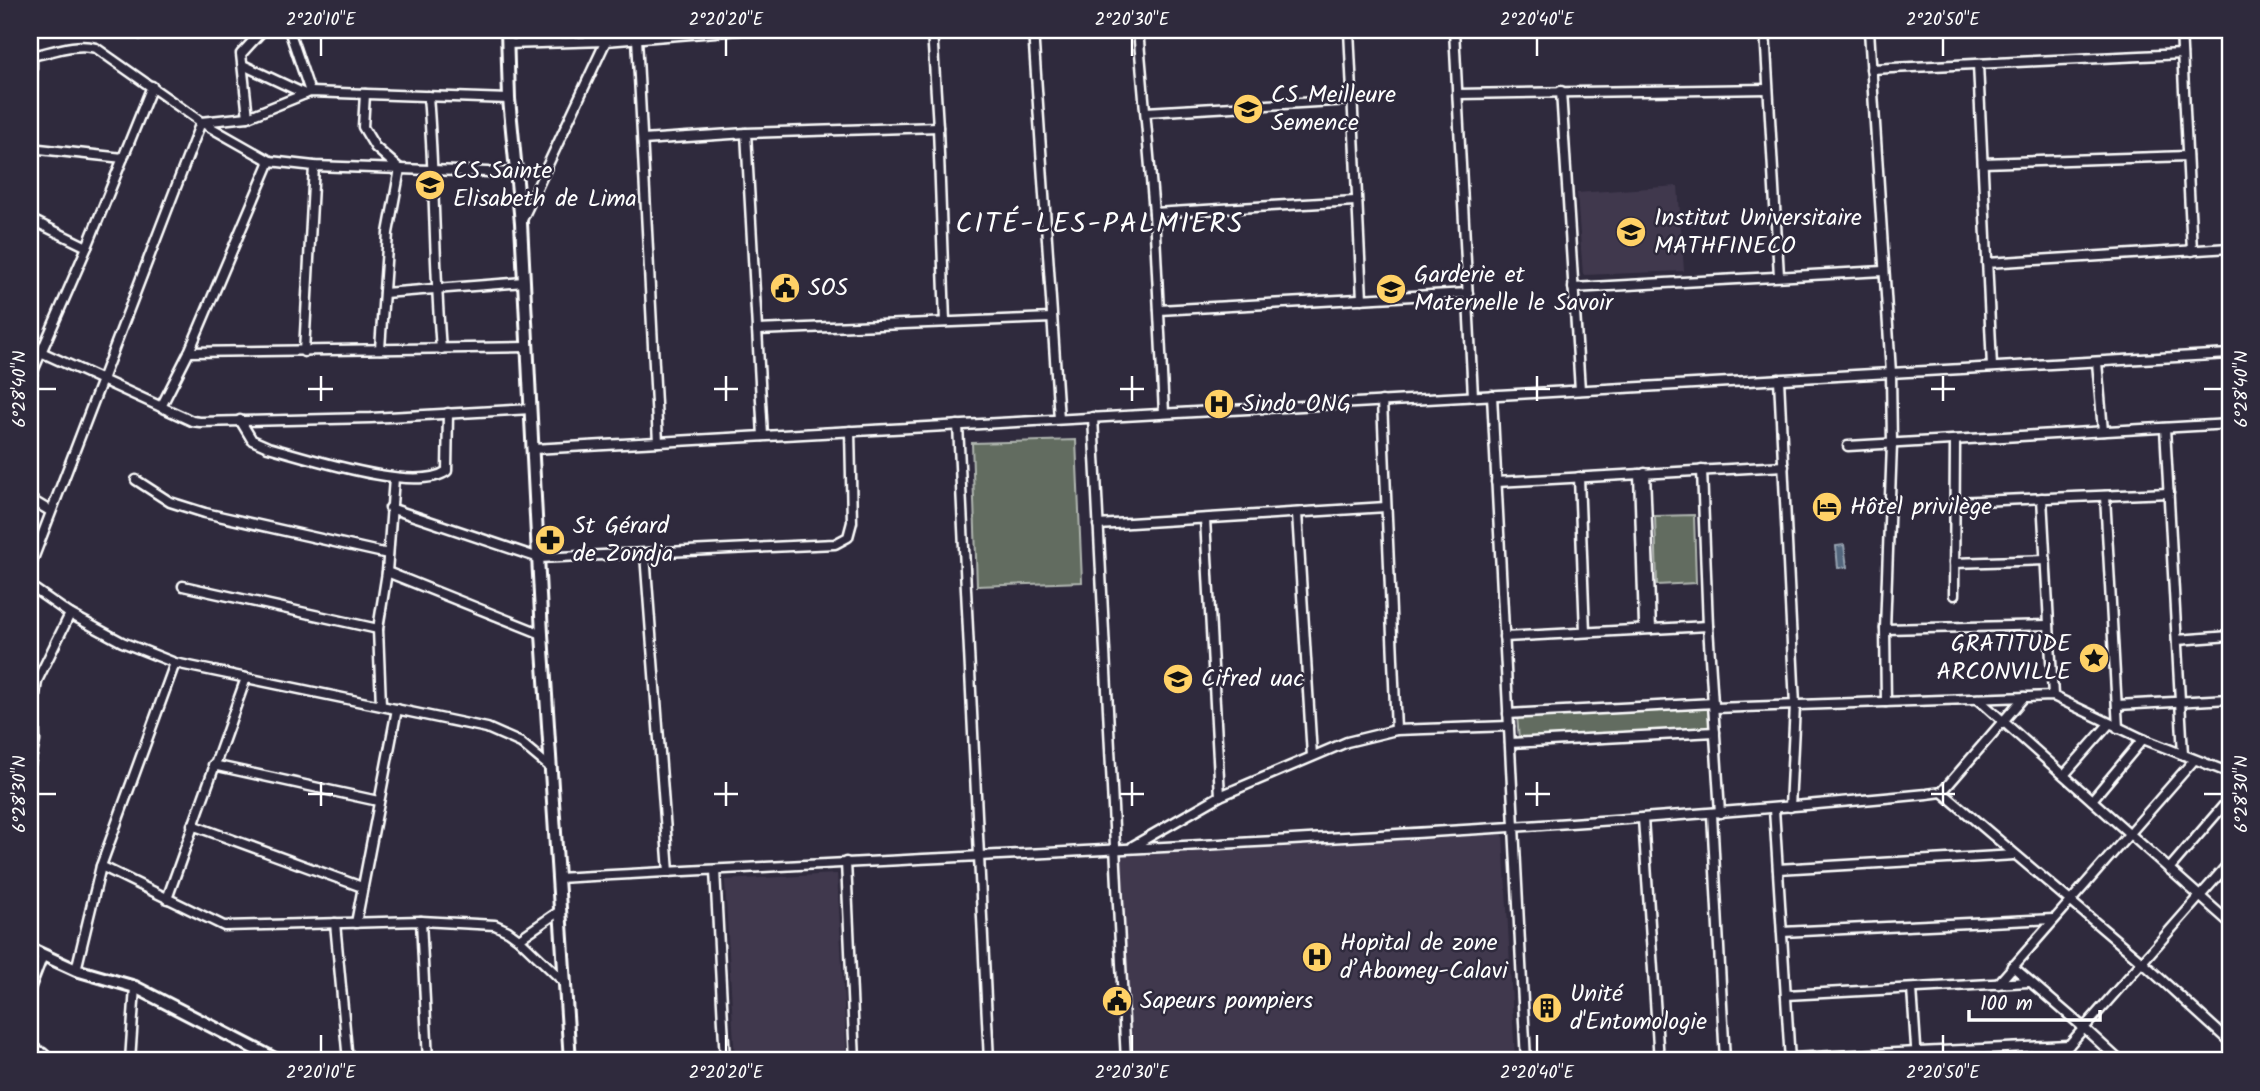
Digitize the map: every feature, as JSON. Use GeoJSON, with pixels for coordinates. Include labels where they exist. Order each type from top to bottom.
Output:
{"type":"FeatureCollection","features":[{"type":"Feature","properties":{"kind":"street"},"geometry":{"type":"LineString","coordinates":[[248,117],[241,54],[263,30]]}},
{"type":"Feature","properties":{"kind":"street"},"geometry":{"type":"LineString","coordinates":[[289,30],[307,93]]}},
{"type":"Feature","properties":{"kind":"street"},"geometry":{"type":"LineString","coordinates":[[507,30],[509,99],[521,223],[542,634],[570,1061]]}},
{"type":"Feature","properties":{"kind":"street"},"geometry":{"type":"LineString","coordinates":[[521,223],[611,30]]}},
{"type":"Feature","properties":{"kind":"street"},"geometry":{"type":"LineString","coordinates":[[508,44],[606,41],[740,30]]}},
{"type":"Feature","properties":{"kind":"street"},"geometry":{"type":"LineString","coordinates":[[932,30],[939,127],[946,322]]}},
{"type":"Feature","properties":{"kind":"street"},"geometry":{"type":"LineString","coordinates":[[1033,30],[1059,419]]}},
{"type":"Feature","properties":{"kind":"street"},"geometry":{"type":"LineString","coordinates":[[1138,30],[1154,213],[1164,414]]}},
{"type":"Feature","properties":{"kind":"street"},"geometry":{"type":"LineString","coordinates":[[1349,30],[1355,201],[1362,299]]}},
{"type":"Feature","properties":{"kind":"street"},"geometry":{"type":"LineString","coordinates":[[1454,30],[1473,396]]}},
{"type":"Feature","properties":{"kind":"street"},"geometry":{"type":"LineString","coordinates":[[1765,30],[1779,276]]}},
{"type":"Feature","properties":{"kind":"street"},"geometry":{"type":"LineString","coordinates":[[1869,30],[1891,373],[1892,444],[1885,629],[1886,702]]}},
{"type":"Feature","properties":{"kind":"street"},"geometry":{"type":"LineString","coordinates":[[2181,30],[2192,251]]}},
{"type":"Feature","properties":{"kind":"street"},"geometry":{"type":"LineString","coordinates":[[637,38],[658,442]]}},
{"type":"Feature","properties":{"kind":"street"},"geometry":{"type":"LineString","coordinates":[[122,158],[30,148],[31,55],[67,48],[96,48],[201,122],[270,161],[314,166],[517,173]]}},
{"type":"Feature","properties":{"kind":"street"},"geometry":{"type":"LineString","coordinates":[[1871,69],[2182,54]]}},
{"type":"Feature","properties":{"kind":"street"},"geometry":{"type":"LineString","coordinates":[[1978,64],[1992,368]]}},
{"type":"Feature","properties":{"kind":"street"},"geometry":{"type":"LineString","coordinates":[[243,65],[307,93],[509,99]]}},
{"type":"Feature","properties":{"kind":"street"},"geometry":{"type":"LineString","coordinates":[[30,378],[152,86]]}},
{"type":"Feature","properties":{"kind":"street"},"geometry":{"type":"LineString","coordinates":[[1458,94],[1768,89]]}},
{"type":"Feature","properties":{"kind":"street"},"geometry":{"type":"LineString","coordinates":[[1561,91],[1580,390]]}},
{"type":"Feature","properties":{"kind":"street"},"geometry":{"type":"LineString","coordinates":[[201,122],[248,117],[307,93]]}},
{"type":"Feature","properties":{"kind":"street"},"geometry":{"type":"LineString","coordinates":[[365,94],[363,127],[375,147],[400,169]]}},
{"type":"Feature","properties":{"kind":"street"},"geometry":{"type":"LineString","coordinates":[[428,96],[434,170],[436,289],[441,349]]}},
{"type":"Feature","properties":{"kind":"street"},"geometry":{"type":"LineString","coordinates":[[1146,112],[1352,100]]}},
{"type":"Feature","properties":{"kind":"street"},"geometry":{"type":"LineString","coordinates":[[30,567],[201,122]]}},
{"type":"Feature","properties":{"kind":"street"},"geometry":{"type":"LineString","coordinates":[[643,140],[746,133],[939,127]]}},
{"type":"Feature","properties":{"kind":"street"},"geometry":{"type":"LineString","coordinates":[[746,133],[763,436]]}},
{"type":"Feature","properties":{"kind":"street"},"geometry":{"type":"LineString","coordinates":[[1983,163],[2187,156]]}},
{"type":"Feature","properties":{"kind":"street"},"geometry":{"type":"LineString","coordinates":[[161,407],[188,352],[270,161]]}},
{"type":"Feature","properties":{"kind":"street"},"geometry":{"type":"LineString","coordinates":[[304,352],[314,166]]}},
{"type":"Feature","properties":{"kind":"street"},"geometry":{"type":"LineString","coordinates":[[380,349],[388,233],[400,169]]}},
{"type":"Feature","properties":{"kind":"street"},"geometry":{"type":"LineString","coordinates":[[1154,213],[1355,201]]}},
{"type":"Feature","properties":{"kind":"street"},"geometry":{"type":"LineString","coordinates":[[30,219],[87,247]]}},
{"type":"Feature","properties":{"kind":"street"},"geometry":{"type":"LineString","coordinates":[[1987,263],[2230,248]]}},
{"type":"Feature","properties":{"kind":"street"},"geometry":{"type":"LineString","coordinates":[[1573,288],[1883,271]]}},
{"type":"Feature","properties":{"kind":"street"},"geometry":{"type":"LineString","coordinates":[[384,293],[524,282]]}},
{"type":"Feature","properties":{"kind":"street"},"geometry":{"type":"LineString","coordinates":[[1159,310],[1468,293]]}},
{"type":"Feature","properties":{"kind":"street"},"geometry":{"type":"LineString","coordinates":[[757,330],[1052,318]]}},
{"type":"Feature","properties":{"kind":"street"},"geometry":{"type":"LineString","coordinates":[[188,352],[527,347]]}},
{"type":"Feature","properties":{"kind":"street"},"geometry":{"type":"LineString","coordinates":[[30,348],[192,421],[371,418],[531,409]]}},
{"type":"Feature","properties":{"kind":"street"},"geometry":{"type":"LineString","coordinates":[[533,449],[2230,354]]}},
{"type":"Feature","properties":{"kind":"street"},"geometry":{"type":"LineString","coordinates":[[2097,362],[2103,431]]}},
{"type":"Feature","properties":{"kind":"street"},"geometry":{"type":"LineString","coordinates":[[1779,379],[1795,705],[1790,807]]}},
{"type":"Feature","properties":{"kind":"street"},"geometry":{"type":"LineString","coordinates":[[1492,395],[1526,1061]]}},
{"type":"Feature","properties":{"kind":"street"},"geometry":{"type":"LineString","coordinates":[[1381,401],[1396,730]]}},
{"type":"Feature","properties":{"kind":"street"},"geometry":{"type":"LineString","coordinates":[[240,421],[253,440],[268,447],[394,478],[439,477],[447,471],[449,413]]}},
{"type":"Feature","properties":{"kind":"street"},"geometry":{"type":"LineString","coordinates":[[1093,417],[1126,1061]]}},
{"type":"Feature","properties":{"kind":"street"},"geometry":{"type":"LineString","coordinates":[[1848,446],[2230,424],[2230,443]]}},
{"type":"Feature","properties":{"kind":"street"},"geometry":{"type":"LineString","coordinates":[[958,425],[989,1061]]}},
{"type":"Feature","properties":{"kind":"street"},"geometry":{"type":"LineString","coordinates":[[2165,428],[2183,755]]}},
{"type":"Feature","properties":{"kind":"street"},"geometry":{"type":"LineString","coordinates":[[390,508],[538,558],[835,544],[848,537],[852,522],[850,431]]}},
{"type":"Feature","properties":{"kind":"street"},"geometry":{"type":"LineString","coordinates":[[1954,595],[1955,440]]}},
{"type":"Feature","properties":{"kind":"street"},"geometry":{"type":"LineString","coordinates":[[1496,482],[1784,466]]}},
{"type":"Feature","properties":{"kind":"street"},"geometry":{"type":"LineString","coordinates":[[1702,470],[1714,705],[1725,1061]]}},
{"type":"Feature","properties":{"kind":"street"},"geometry":{"type":"LineString","coordinates":[[1642,473],[1648,626]]}},
{"type":"Feature","properties":{"kind":"street"},"geometry":{"type":"LineString","coordinates":[[1579,477],[1585,632]]}},
{"type":"Feature","properties":{"kind":"street"},"geometry":{"type":"LineString","coordinates":[[381,705],[378,629],[387,572],[394,478]]}},
{"type":"Feature","properties":{"kind":"street"},"geometry":{"type":"LineString","coordinates":[[136,480],[170,502],[205,513],[388,554]]}},
{"type":"Feature","properties":{"kind":"street"},"geometry":{"type":"LineString","coordinates":[[1955,502],[2169,493]]}},
{"type":"Feature","properties":{"kind":"street"},"geometry":{"type":"LineString","coordinates":[[2105,496],[2118,728]]}},
{"type":"Feature","properties":{"kind":"street"},"geometry":{"type":"LineString","coordinates":[[2042,498],[2053,696]]}},
{"type":"Feature","properties":{"kind":"street"},"geometry":{"type":"LineString","coordinates":[[30,499],[50,511]]}},
{"type":"Feature","properties":{"kind":"street"},"geometry":{"type":"LineString","coordinates":[[1098,525],[1386,507]]}},
{"type":"Feature","properties":{"kind":"street"},"geometry":{"type":"LineString","coordinates":[[1297,513],[1312,756]]}},
{"type":"Feature","properties":{"kind":"street"},"geometry":{"type":"LineString","coordinates":[[1205,519],[1220,796]]}},
{"type":"Feature","properties":{"kind":"street"},"geometry":{"type":"LineString","coordinates":[[645,554],[669,872]]}},
{"type":"Feature","properties":{"kind":"street"},"geometry":{"type":"LineString","coordinates":[[1954,563],[2046,560]]}},
{"type":"Feature","properties":{"kind":"street"},"geometry":{"type":"LineString","coordinates":[[387,572],[542,634]]}},
{"type":"Feature","properties":{"kind":"street"},"geometry":{"type":"LineString","coordinates":[[30,586],[69,614],[122,642],[174,663],[487,728],[521,743],[551,768]]}},
{"type":"Feature","properties":{"kind":"street"},"geometry":{"type":"LineString","coordinates":[[183,586],[378,629]]}},
{"type":"Feature","properties":{"kind":"street"},"geometry":{"type":"LineString","coordinates":[[30,764],[35,741],[34,702],[37,681],[69,614]]}},
{"type":"Feature","properties":{"kind":"street"},"geometry":{"type":"LineString","coordinates":[[1885,629],[2049,625]]}},
{"type":"Feature","properties":{"kind":"street"},"geometry":{"type":"LineString","coordinates":[[1504,637],[1648,626],[1709,626]]}},
{"type":"Feature","properties":{"kind":"street"},"geometry":{"type":"LineString","coordinates":[[2177,640],[2230,636]]}},
{"type":"Feature","properties":{"kind":"street"},"geometry":{"type":"LineString","coordinates":[[76,970],[101,866],[174,663]]}},
{"type":"Feature","properties":{"kind":"street"},"geometry":{"type":"LineString","coordinates":[[167,900],[246,678]]}},
{"type":"Feature","properties":{"kind":"street"},"geometry":{"type":"LineString","coordinates":[[1508,714],[1714,705],[1795,705],[2053,696],[2143,739],[2230,773]]}},
{"type":"Feature","properties":{"kind":"street"},"geometry":{"type":"LineString","coordinates":[[558,878],[1643,818],[1774,809],[1942,792],[2024,697]]}},
{"type":"Feature","properties":{"kind":"street"},"geometry":{"type":"LineString","coordinates":[[1978,699],[2230,923]]}},
{"type":"Feature","properties":{"kind":"street"},"geometry":{"type":"LineString","coordinates":[[2117,705],[2230,699]]}},
{"type":"Feature","properties":{"kind":"street"},"geometry":{"type":"LineString","coordinates":[[356,923],[397,709]]}},
{"type":"Feature","properties":{"kind":"street"},"geometry":{"type":"LineString","coordinates":[[2064,775],[2109,724]]}},
{"type":"Feature","properties":{"kind":"street"},"geometry":{"type":"LineString","coordinates":[[1130,848],[1220,796],[1348,742],[1396,730],[1509,726]]}},
{"type":"Feature","properties":{"kind":"street"},"geometry":{"type":"LineString","coordinates":[[1510,743],[1715,732]]}},
{"type":"Feature","properties":{"kind":"street"},"geometry":{"type":"LineString","coordinates":[[2092,800],[2143,739]]}},
{"type":"Feature","properties":{"kind":"street"},"geometry":{"type":"LineString","coordinates":[[1998,984],[2194,760]]}},
{"type":"Feature","properties":{"kind":"street"},"geometry":{"type":"LineString","coordinates":[[213,765],[378,801]]}},
{"type":"Feature","properties":{"kind":"street"},"geometry":{"type":"LineString","coordinates":[[1942,792],[2142,962],[2230,1042]]}},
{"type":"Feature","properties":{"kind":"street"},"geometry":{"type":"LineString","coordinates":[[2169,869],[2230,799]]}},
{"type":"Feature","properties":{"kind":"street"},"geometry":{"type":"LineString","coordinates":[[1774,809],[1790,1060],[1916,1057],[2069,1045]]}},
{"type":"Feature","properties":{"kind":"street"},"geometry":{"type":"LineString","coordinates":[[1643,818],[1659,1061]]}},
{"type":"Feature","properties":{"kind":"street"},"geometry":{"type":"LineString","coordinates":[[192,825],[362,887]]}},
{"type":"Feature","properties":{"kind":"street"},"geometry":{"type":"LineString","coordinates":[[1778,869],[2015,855]]}},
{"type":"Feature","properties":{"kind":"street"},"geometry":{"type":"LineString","coordinates":[[846,862],[855,1061]]}},
{"type":"Feature","properties":{"kind":"street"},"geometry":{"type":"LineString","coordinates":[[2055,1061],[2230,862]]}},
{"type":"Feature","properties":{"kind":"street"},"geometry":{"type":"LineString","coordinates":[[101,866],[224,926],[421,921],[495,925],[519,939],[566,984]]}},
{"type":"Feature","properties":{"kind":"street"},"geometry":{"type":"LineString","coordinates":[[715,870],[725,1061]]}},
{"type":"Feature","properties":{"kind":"street"},"geometry":{"type":"LineString","coordinates":[[519,939],[561,910]]}},
{"type":"Feature","properties":{"kind":"street"},"geometry":{"type":"LineString","coordinates":[[1782,932],[2053,919]]}},
{"type":"Feature","properties":{"kind":"street"},"geometry":{"type":"LineString","coordinates":[[421,921],[428,1061]]}},
{"type":"Feature","properties":{"kind":"street"},"geometry":{"type":"LineString","coordinates":[[335,923],[348,1061]]}},
{"type":"Feature","properties":{"kind":"street"},"geometry":{"type":"LineString","coordinates":[[30,949],[76,970],[135,987],[279,1061]]}},
{"type":"Feature","properties":{"kind":"street"},"geometry":{"type":"LineString","coordinates":[[30,989],[43,955]]}},
{"type":"Feature","properties":{"kind":"street"},"geometry":{"type":"LineString","coordinates":[[2012,966],[2120,1061]]}},
{"type":"Feature","properties":{"kind":"street"},"geometry":{"type":"LineString","coordinates":[[1786,996],[2029,982]]}},
{"type":"Feature","properties":{"kind":"street"},"geometry":{"type":"LineString","coordinates":[[130,1061],[135,987]]}},
{"type":"Feature","properties":{"kind":"street"},"geometry":{"type":"LineString","coordinates":[[1912,989],[1916,1057]]}},
{"type":"Feature","properties":{"kind":"street"},"geometry":{"type":"LineString","coordinates":[[30,1046],[52,1061]]}},
{"type":"Feature","properties":{"kind":"shaded area","name":"Institut Universitaire MATHFINECO"},"geometry":{"type":"Polygon","coordinates":[[[1678,186],[1684,271],[1583,275],[1577,193],[1678,186]]]}},
{"type":"Feature","properties":{"kind":"shaded area","name":"Hopital de zone d’Abomey-Calavi"},"geometry":{"type":"Polygon","coordinates":[[[1503,833],[1515,1061],[1131,1061],[1120,852],[1503,833]]]}},
{"type":"Feature","properties":{"kind":"shaded area"},"geometry":{"type":"Polygon","coordinates":[[[837,874],[847,1061],[735,1061],[725,880],[837,874]]]}},
{"type":"Feature","properties":{"kind":"green space"},"geometry":{"type":"Polygon","coordinates":[[[1076,440],[1082,582],[977,586],[972,443],[1076,440]]]}},
{"type":"Feature","properties":{"kind":"green space"},"geometry":{"type":"Polygon","coordinates":[[[1694,515],[1696,583],[1657,585],[1655,516],[1694,515]]]}},
{"type":"Feature","properties":{"kind":"green space"},"geometry":{"type":"Polygon","coordinates":[[[1709,706],[1710,730],[1519,739],[1517,716],[1709,706]]]}},
{"type":"Feature","properties":{"kind":"water"},"geometry":{"type":"Polygon","coordinates":[[[1844,545],[1847,567],[1838,568],[1836,546],[1844,545]]]}},
{"type":"Feature","properties":{"kind":"place","name":"CS Meilleure Semence"},"geometry":{"type":"Point","coordinates":[1248,109]}},
{"type":"Feature","properties":{"kind":"place","name":"CS Sainte Elisabeth de Lima"},"geometry":{"type":"Point","coordinates":[430,185]}},
{"type":"Feature","properties":{"kind":"place","name":"Institut Universitaire MATHFINECO"},"geometry":{"type":"Point","coordinates":[1631,232]}},
{"type":"Feature","properties":{"kind":"place","name":"SOS"},"geometry":{"type":"Point","coordinates":[785,288]}},
{"type":"Feature","properties":{"kind":"place","name":"Garderie et Maternelle le Savoir"},"geometry":{"type":"Point","coordinates":[1391,289]}},
{"type":"Feature","properties":{"kind":"place","name":"Sindo ONG"},"geometry":{"type":"Point","coordinates":[1219,404]}},
{"type":"Feature","properties":{"kind":"place","name":"Hôtel privilège"},"geometry":{"type":"Point","coordinates":[1827,507]}},
{"type":"Feature","properties":{"kind":"place","name":"St Gérard de Zondja"},"geometry":{"type":"Point","coordinates":[550,540]}},
{"type":"Feature","properties":{"kind":"place","name":"GRATITUDE ARCONVILLE"},"geometry":{"type":"Point","coordinates":[2094,658]}},
{"type":"Feature","properties":{"kind":"place","name":"Cifred uac"},"geometry":{"type":"Point","coordinates":[1178,679]}},
{"type":"Feature","properties":{"kind":"place","name":"Hopital de zone d’Abomey-Calavi"},"geometry":{"type":"Point","coordinates":[1317,957]}},
{"type":"Feature","properties":{"kind":"place","name":"Sapeurs pompiers"},"geometry":{"type":"Point","coordinates":[1117,1001]}},
{"type":"Feature","properties":{"kind":"place","name":"Unité d'Entomologie"},"geometry":{"type":"Point","coordinates":[1547,1008]}},
{"type":"Feature","properties":{"kind":"district","name":"CITÉ-LES-PALMIERS"},"geometry":{"type":"Point","coordinates":[1100,224]}}]}
